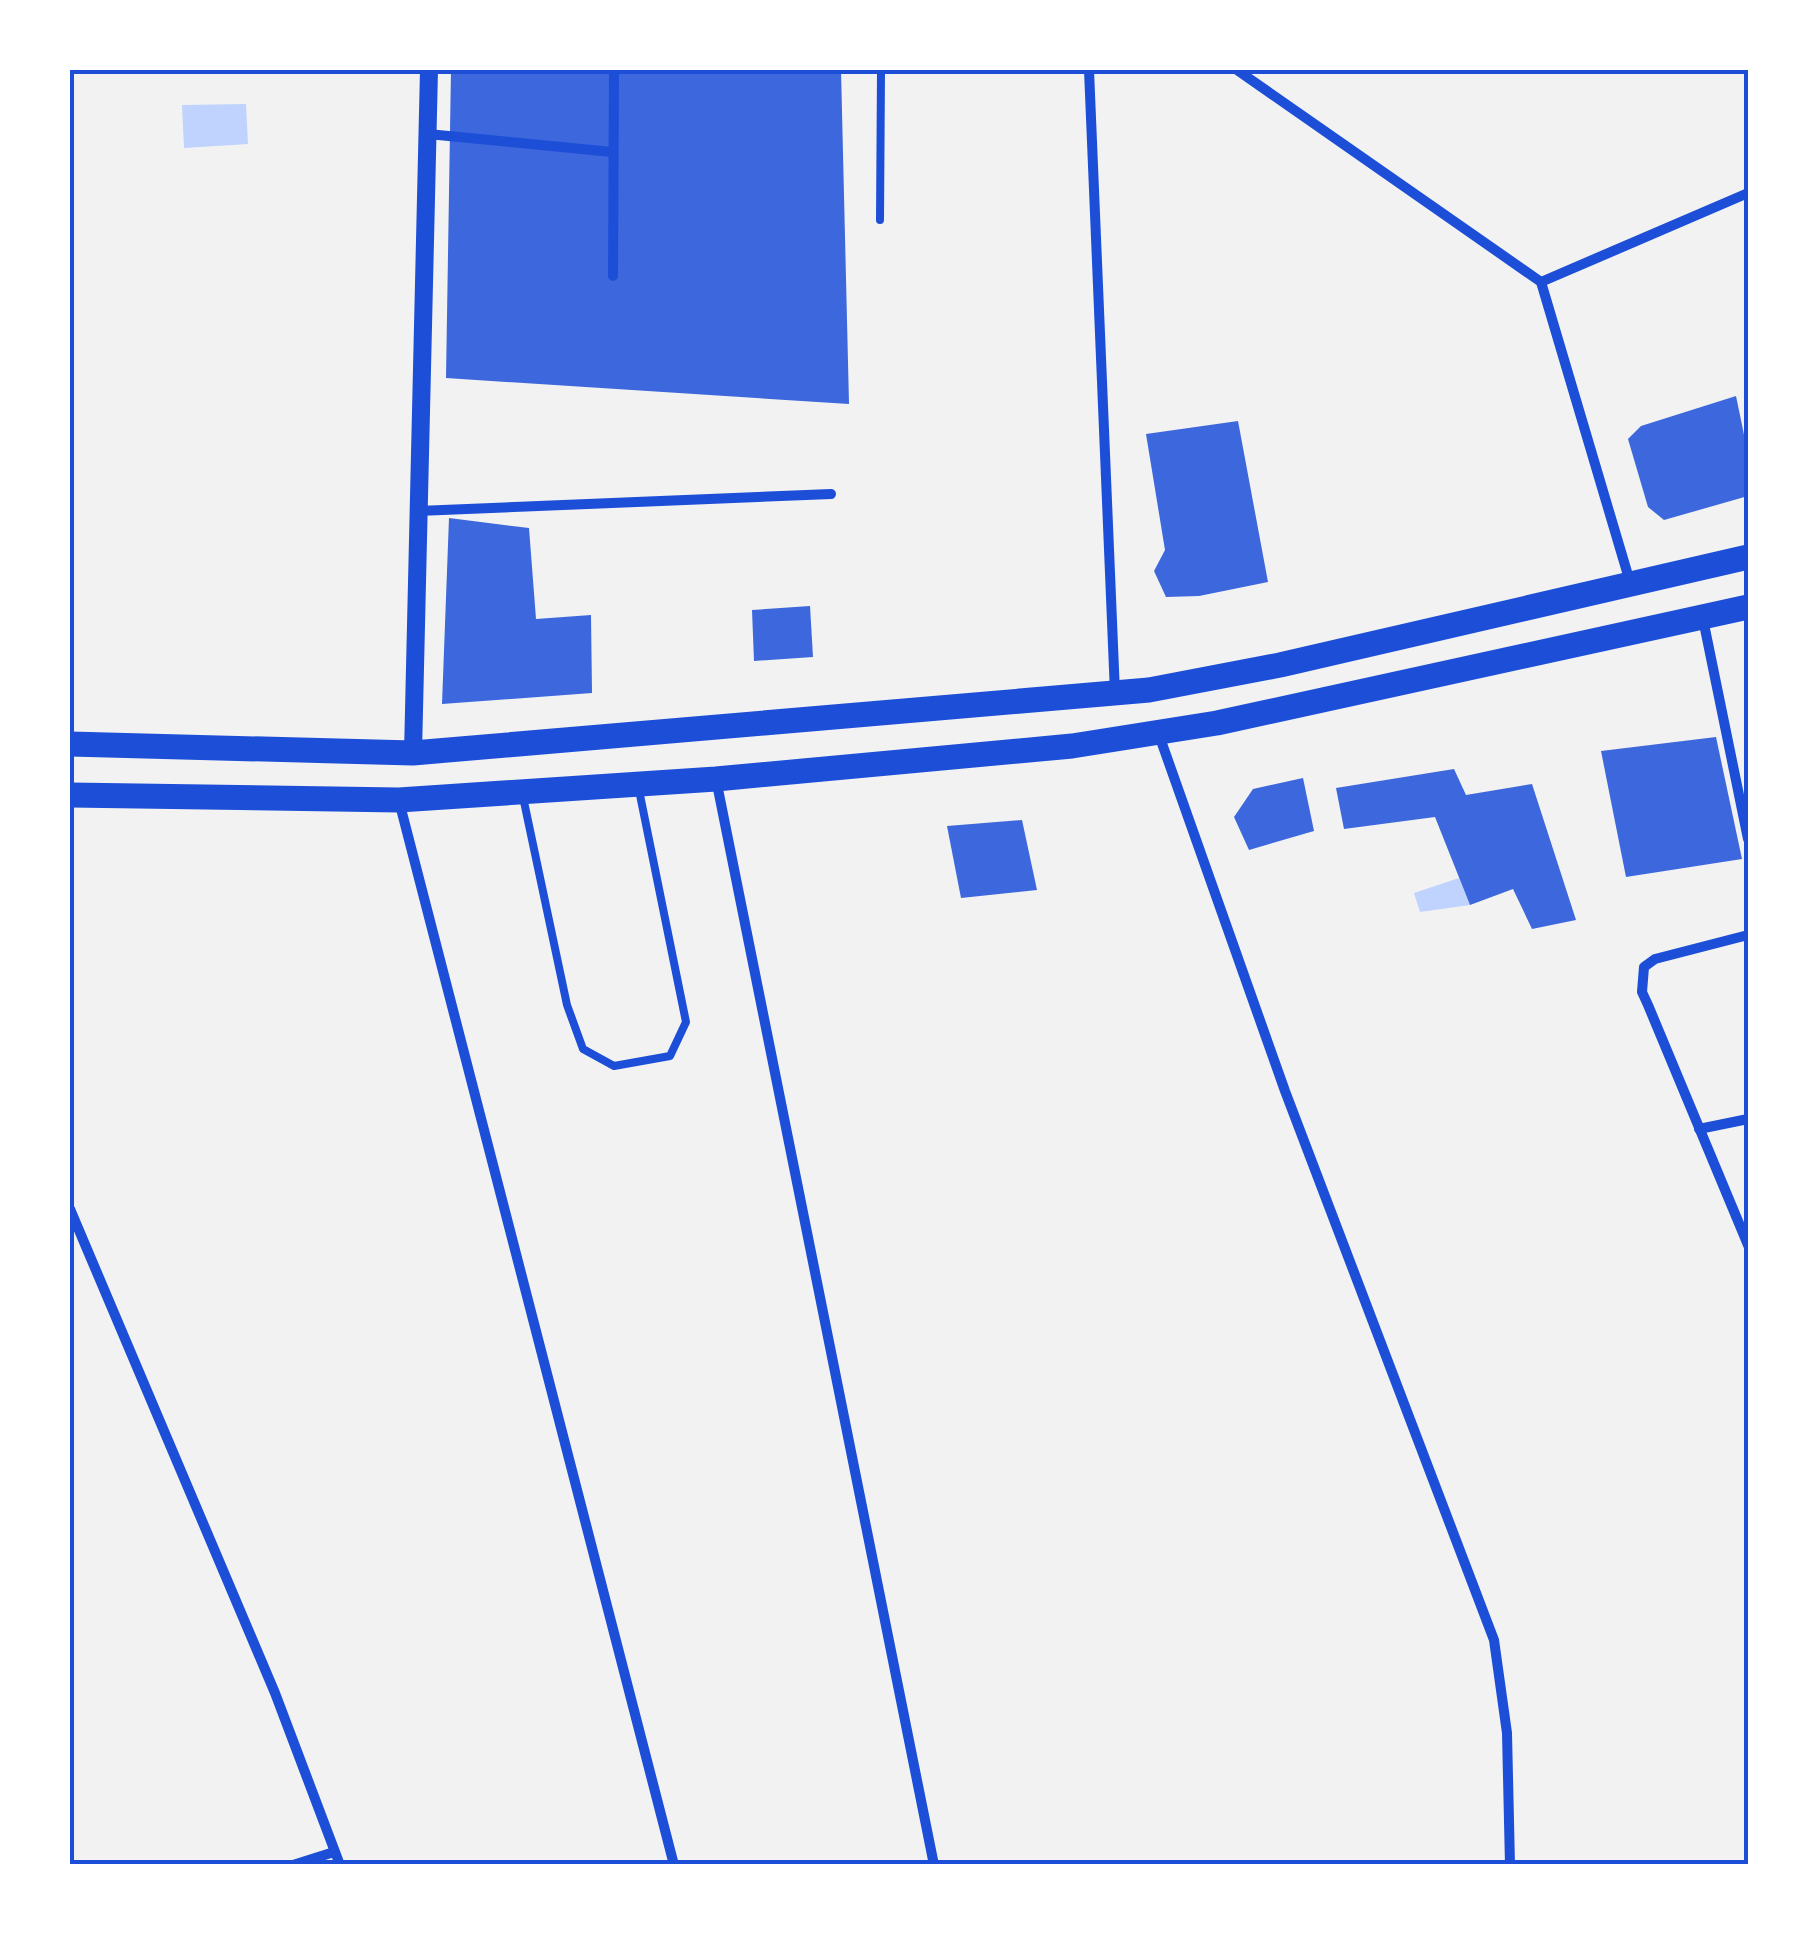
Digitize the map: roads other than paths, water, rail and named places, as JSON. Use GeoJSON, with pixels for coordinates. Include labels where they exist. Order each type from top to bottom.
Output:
{"type":"FeatureCollection","features":[{"type":"Feature","properties":{"kind":"main road"},"geometry":{"type":"LineString","coordinates":[[70,744],[413,753],[1115,693],[1254,671],[1748,557]]}},
{"type":"Feature","properties":{"kind":"main road"},"geometry":{"type":"LineString","coordinates":[[70,795],[399,800],[716,779],[1159,734],[1748,607]]}},
{"type":"Feature","properties":{"kind":"street"},"geometry":{"type":"LineString","coordinates":[[413,753],[429,70]]}},
{"type":"Feature","properties":{"kind":"street"},"geometry":{"type":"LineString","coordinates":[[614,70],[614,276]]}},
{"type":"Feature","properties":{"kind":"street"},"geometry":{"type":"LineString","coordinates":[[1089,70],[1115,693]]}},
{"type":"Feature","properties":{"kind":"street"},"geometry":{"type":"LineString","coordinates":[[1237,70],[1541,282],[1630,584]]}},
{"type":"Feature","properties":{"kind":"street"},"geometry":{"type":"LineString","coordinates":[[428,134],[612,152]]}},
{"type":"Feature","properties":{"kind":"street"},"geometry":{"type":"LineString","coordinates":[[1541,282],[1748,193]]}},
{"type":"Feature","properties":{"kind":"street"},"geometry":{"type":"LineString","coordinates":[[417,511],[831,494]]}},
{"type":"Feature","properties":{"kind":"street"},"geometry":{"type":"LineString","coordinates":[[1703,617],[1748,839]]}},
{"type":"Feature","properties":{"kind":"street"},"geometry":{"type":"LineString","coordinates":[[1159,734],[1286,1091],[1494,1640],[1507,1733],[1510,1865]]}},
{"type":"Feature","properties":{"kind":"street"},"geometry":{"type":"LineString","coordinates":[[716,779],[913,1743],[934,1865]]}},
{"type":"Feature","properties":{"kind":"street"},"geometry":{"type":"LineString","coordinates":[[399,800],[674,1865]]}},
{"type":"Feature","properties":{"kind":"street"},"geometry":{"type":"LineString","coordinates":[[1748,935],[1655,959],[1644,967],[1642,992],[1748,1245]]}},
{"type":"Feature","properties":{"kind":"street"},"geometry":{"type":"LineString","coordinates":[[1700,1129],[1748,1119]]}},
{"type":"Feature","properties":{"kind":"street"},"geometry":{"type":"LineString","coordinates":[[70,1208],[275,1694],[340,1865]]}},
{"type":"Feature","properties":{"kind":"street"},"geometry":{"type":"LineString","coordinates":[[293,1865],[334,1852]]}},
{"type":"Feature","properties":{"kind":"lane"},"geometry":{"type":"LineString","coordinates":[[880,220],[881,70]]}},
{"type":"Feature","properties":{"kind":"lane"},"geometry":{"type":"LineString","coordinates":[[522,792],[567,1005],[584,1049],[614,1066],[670,1056],[686,1022],[638,784]]}},
{"type":"Feature","properties":{"kind":"water"},"geometry":{"type":"Polygon","coordinates":[[[246,104],[248,144],[184,148],[182,105],[246,104]]]}},
{"type":"Feature","properties":{"kind":"water"},"geometry":{"type":"Polygon","coordinates":[[[1459,878],[1470,905],[1420,912],[1414,893],[1459,878]]]}}]}
